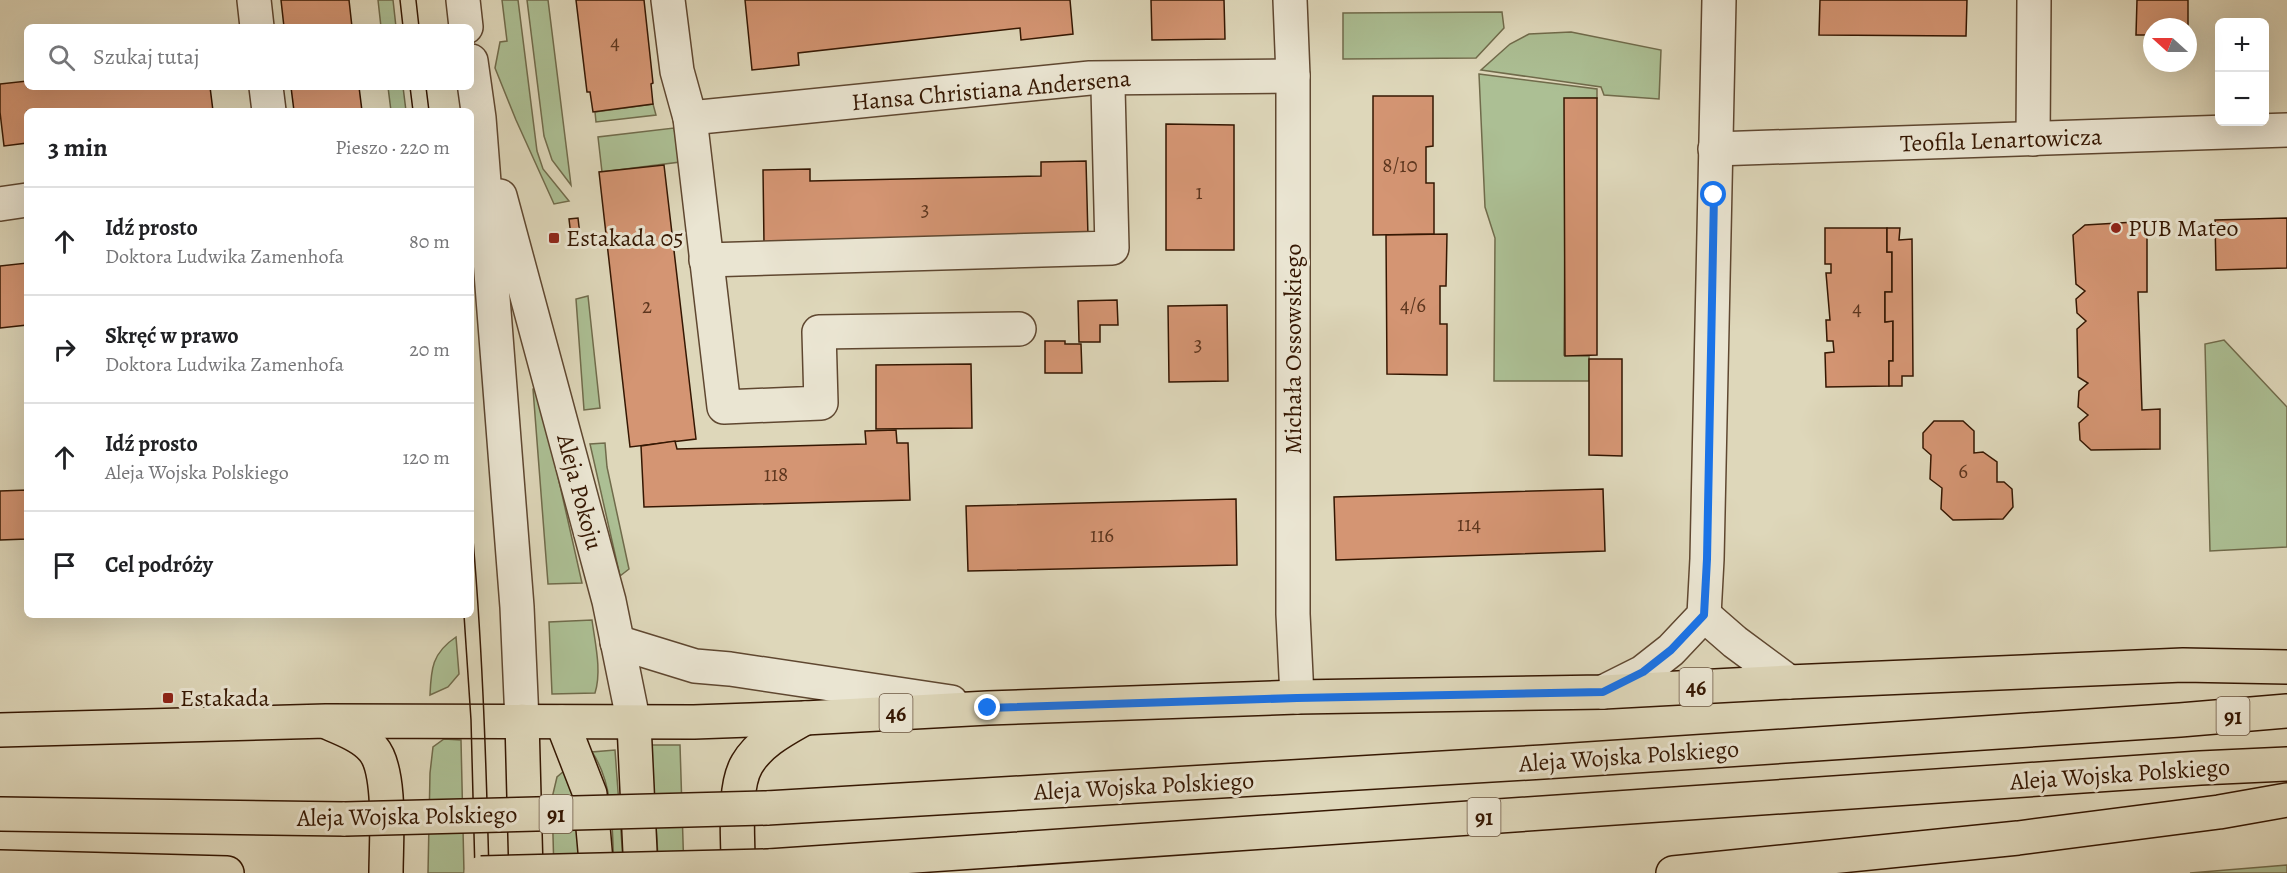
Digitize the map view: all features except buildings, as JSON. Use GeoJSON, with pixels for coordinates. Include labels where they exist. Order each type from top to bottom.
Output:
{"type":"FeatureCollection","features":[{"type":"Feature","properties":{"kind":"main road"},"geometry":{"type":"LineString","coordinates":[[1789,682],[2183,665],[2287,667]]}},
{"type":"Feature","properties":{"kind":"main road","name":"46"},"geometry":{"type":"LineString","coordinates":[[522,721],[634,724],[988,708],[1297,698],[1603,692],[1789,682]]}},
{"type":"Feature","properties":{"kind":"main road","name":"Aleja Wojska Polskiego"},"geometry":{"type":"LineString","coordinates":[[0,814],[345,819],[767,808],[1543,762],[2287,711]]}},
{"type":"Feature","properties":{"kind":"main road"},"geometry":{"type":"LineString","coordinates":[[754,869],[739,785],[747,763],[775,735],[805,718]]}},
{"type":"Feature","properties":{"kind":"main road"},"geometry":{"type":"LineString","coordinates":[[0,730],[326,721],[522,721]]}},
{"type":"Feature","properties":{"kind":"main road"},"geometry":{"type":"LineString","coordinates":[[326,721],[359,738],[374,750],[381,761],[385,776],[386,873]]}},
{"type":"Feature","properties":{"kind":"main road","name":"Aleja Pokoju"},"geometry":{"type":"LineString","coordinates":[[522,721],[526,873]]}},
{"type":"Feature","properties":{"kind":"main road"},"geometry":{"type":"LineString","coordinates":[[562,722],[590,794],[597,873]]}},
{"type":"Feature","properties":{"kind":"main road","name":"Aleja Pokoju"},"geometry":{"type":"LineString","coordinates":[[634,724],[641,873]]}},
{"type":"Feature","properties":{"kind":"main road","name":"Aleja Wojska Polskiego"},"geometry":{"type":"LineString","coordinates":[[481,873],[754,869],[2200,768],[2287,764]]}},
{"type":"Feature","properties":{"kind":"main road"},"geometry":{"type":"LineString","coordinates":[[1673,873],[1867,863],[2041,835],[2219,812],[2287,800]]}},
{"type":"Feature","properties":{"kind":"main road"},"geometry":{"type":"LineString","coordinates":[[0,867],[227,873]]}},
{"type":"Feature","properties":{"kind":"street"},"geometry":{"type":"LineString","coordinates":[[254,0],[257,24]]}},
{"type":"Feature","properties":{"kind":"street"},"geometry":{"type":"LineString","coordinates":[[463,0],[466,24]]}},
{"type":"Feature","properties":{"kind":"street"},"geometry":{"type":"LineString","coordinates":[[668,0],[677,71],[690,118],[724,407],[821,403],[819,332],[1019,329]]}},
{"type":"Feature","properties":{"kind":"street","name":"Michała Ossowskiego"},"geometry":{"type":"LineString","coordinates":[[1290,0],[1293,76],[1293,614],[1297,698]]}},
{"type":"Feature","properties":{"kind":"street"},"geometry":{"type":"LineString","coordinates":[[1603,692],[1643,672],[1671,650],[1704,615],[1708,535],[1719,0]]}},
{"type":"Feature","properties":{"kind":"street"},"geometry":{"type":"LineString","coordinates":[[2033,139],[2034,0]]}},
{"type":"Feature","properties":{"kind":"street","name":"Hansa Christiana Andersena"},"geometry":{"type":"LineString","coordinates":[[690,118],[1090,78],[1293,76]]}},
{"type":"Feature","properties":{"kind":"street","name":"Aleja Pokoju"},"geometry":{"type":"LineString","coordinates":[[474,82],[479,118],[517,607],[522,721]]}},
{"type":"Feature","properties":{"kind":"street"},"geometry":{"type":"LineString","coordinates":[[706,260],[1112,248],[1108,88]]}},
{"type":"Feature","properties":{"kind":"street"},"geometry":{"type":"LineString","coordinates":[[266,90],[269,108]]}},
{"type":"Feature","properties":{"kind":"street","name":"Aleja Pokoju"},"geometry":{"type":"LineString","coordinates":[[479,118],[609,601],[634,724]]}},
{"type":"Feature","properties":{"kind":"street","name":"Teofila Lenartowicza"},"geometry":{"type":"LineString","coordinates":[[1715,149],[2287,130]]}},
{"type":"Feature","properties":{"kind":"street"},"geometry":{"type":"LineString","coordinates":[[0,204],[24,201]]}},
{"type":"Feature","properties":{"kind":"street"},"geometry":{"type":"LineString","coordinates":[[1704,615],[1735,642],[1789,682]]}},
{"type":"Feature","properties":{"kind":"street"},"geometry":{"type":"LineString","coordinates":[[617,642],[695,666],[730,669],[988,708]]}},
{"type":"Feature","properties":{"kind":"green space"},"geometry":{"type":"Polygon","coordinates":[[[378,0],[393,0],[396,24],[381,24],[378,0]]]}},
{"type":"Feature","properties":{"kind":"green space"},"geometry":{"type":"Polygon","coordinates":[[[502,0],[518,0],[537,151],[543,169],[569,201],[554,204],[495,68],[500,42],[507,41],[502,0]]]}},
{"type":"Feature","properties":{"kind":"green space"},"geometry":{"type":"Polygon","coordinates":[[[527,0],[548,0],[571,185],[552,160],[544,136],[527,0]]]}},
{"type":"Feature","properties":{"kind":"green space"},"geometry":{"type":"Polygon","coordinates":[[[1502,12],[1504,28],[1476,58],[1343,59],[1343,13],[1502,12]]]}},
{"type":"Feature","properties":{"kind":"green space"},"geometry":{"type":"Polygon","coordinates":[[[1571,32],[1661,50],[1659,99],[1604,95],[1601,87],[1481,70],[1510,44],[1529,34],[1571,32]]]}},
{"type":"Feature","properties":{"kind":"green space"},"geometry":{"type":"Polygon","coordinates":[[[1479,74],[1597,89],[1597,98],[1566,99],[1564,355],[1589,356],[1589,381],[1494,381],[1495,238],[1485,207],[1479,74]]]}},
{"type":"Feature","properties":{"kind":"green space"},"geometry":{"type":"Polygon","coordinates":[[[388,90],[403,90],[406,108],[391,108],[388,90]]]}},
{"type":"Feature","properties":{"kind":"green space"},"geometry":{"type":"Polygon","coordinates":[[[653,104],[656,115],[596,122],[595,112],[653,104]]]}},
{"type":"Feature","properties":{"kind":"green space"},"geometry":{"type":"Polygon","coordinates":[[[674,128],[680,162],[602,172],[598,137],[674,128]]]}},
{"type":"Feature","properties":{"kind":"green space"},"geometry":{"type":"Polygon","coordinates":[[[588,296],[600,408],[584,410],[576,299],[588,296]]]}},
{"type":"Feature","properties":{"kind":"green space"},"geometry":{"type":"Polygon","coordinates":[[[2224,340],[2287,407],[2287,547],[2210,551],[2205,344],[2224,340]]]}},
{"type":"Feature","properties":{"kind":"green space"},"geometry":{"type":"Polygon","coordinates":[[[538,388],[582,583],[548,584],[533,389],[538,388]]]}},
{"type":"Feature","properties":{"kind":"green space"},"geometry":{"type":"Polygon","coordinates":[[[605,443],[607,467],[629,569],[620,576],[590,444],[605,443]]]}},
{"type":"Feature","properties":{"kind":"green space"},"geometry":{"type":"Polygon","coordinates":[[[592,620],[598,666],[595,693],[552,694],[549,622],[592,620]]]}},
{"type":"Feature","properties":{"kind":"green space"},"geometry":{"type":"Polygon","coordinates":[[[456,637],[459,674],[448,687],[430,695],[434,662],[442,649],[456,637]]]}},
{"type":"Feature","properties":{"kind":"green space"},"geometry":{"type":"Polygon","coordinates":[[[444,739],[461,740],[464,873],[428,873],[430,773],[433,747],[444,739]]]}},
{"type":"Feature","properties":{"kind":"green space"},"geometry":{"type":"Polygon","coordinates":[[[651,745],[680,745],[684,873],[659,873],[651,745]]]}},
{"type":"Feature","properties":{"kind":"green space"},"geometry":{"type":"Polygon","coordinates":[[[615,750],[624,873],[614,873],[609,795],[592,752],[615,750]]]}},
{"type":"Feature","properties":{"kind":"green space"},"geometry":{"type":"Polygon","coordinates":[[[564,771],[573,773],[587,873],[554,873],[552,798],[557,777],[564,771]]]}},
{"type":"Feature","properties":{"kind":"green space"},"geometry":{"type":"Polygon","coordinates":[[[2287,865],[2287,873],[2190,873],[2287,865]]]}},
{"type":"Feature","properties":{"kind":"tram line"},"geometry":{"type":"LineString","coordinates":[[400,0],[403,24]]}},
{"type":"Feature","properties":{"kind":"tram line"},"geometry":{"type":"LineString","coordinates":[[416,0],[419,24]]}},
{"type":"Feature","properties":{"kind":"tram line"},"geometry":{"type":"LineString","coordinates":[[410,90],[413,108]]}},
{"type":"Feature","properties":{"kind":"tram line"},"geometry":{"type":"LineString","coordinates":[[426,90],[429,108]]}},
{"type":"Feature","properties":{"kind":"tram line"},"geometry":{"type":"LineString","coordinates":[[474,555],[483,695],[489,873]]}},
{"type":"Feature","properties":{"kind":"tram line"},"geometry":{"type":"LineString","coordinates":[[464,618],[471,720],[475,873]]}},
{"type":"Feature","properties":{"kind":"place","name":"PUB Mateo"},"geometry":{"type":"Point","coordinates":[2116,228]}},
{"type":"Feature","properties":{"kind":"place","name":"Estakada 05"},"geometry":{"type":"Point","coordinates":[554,238]}},
{"type":"Feature","properties":{"kind":"place","name":"Estakada"},"geometry":{"type":"Point","coordinates":[168,698]}},
{"type":"Feature","properties":{"kind":"route"},"geometry":{"type":"LineString","coordinates":[[988,708],[1297,698],[1603,692],[1643,672],[1671,650],[1704,615],[1714,195]]}}]}
